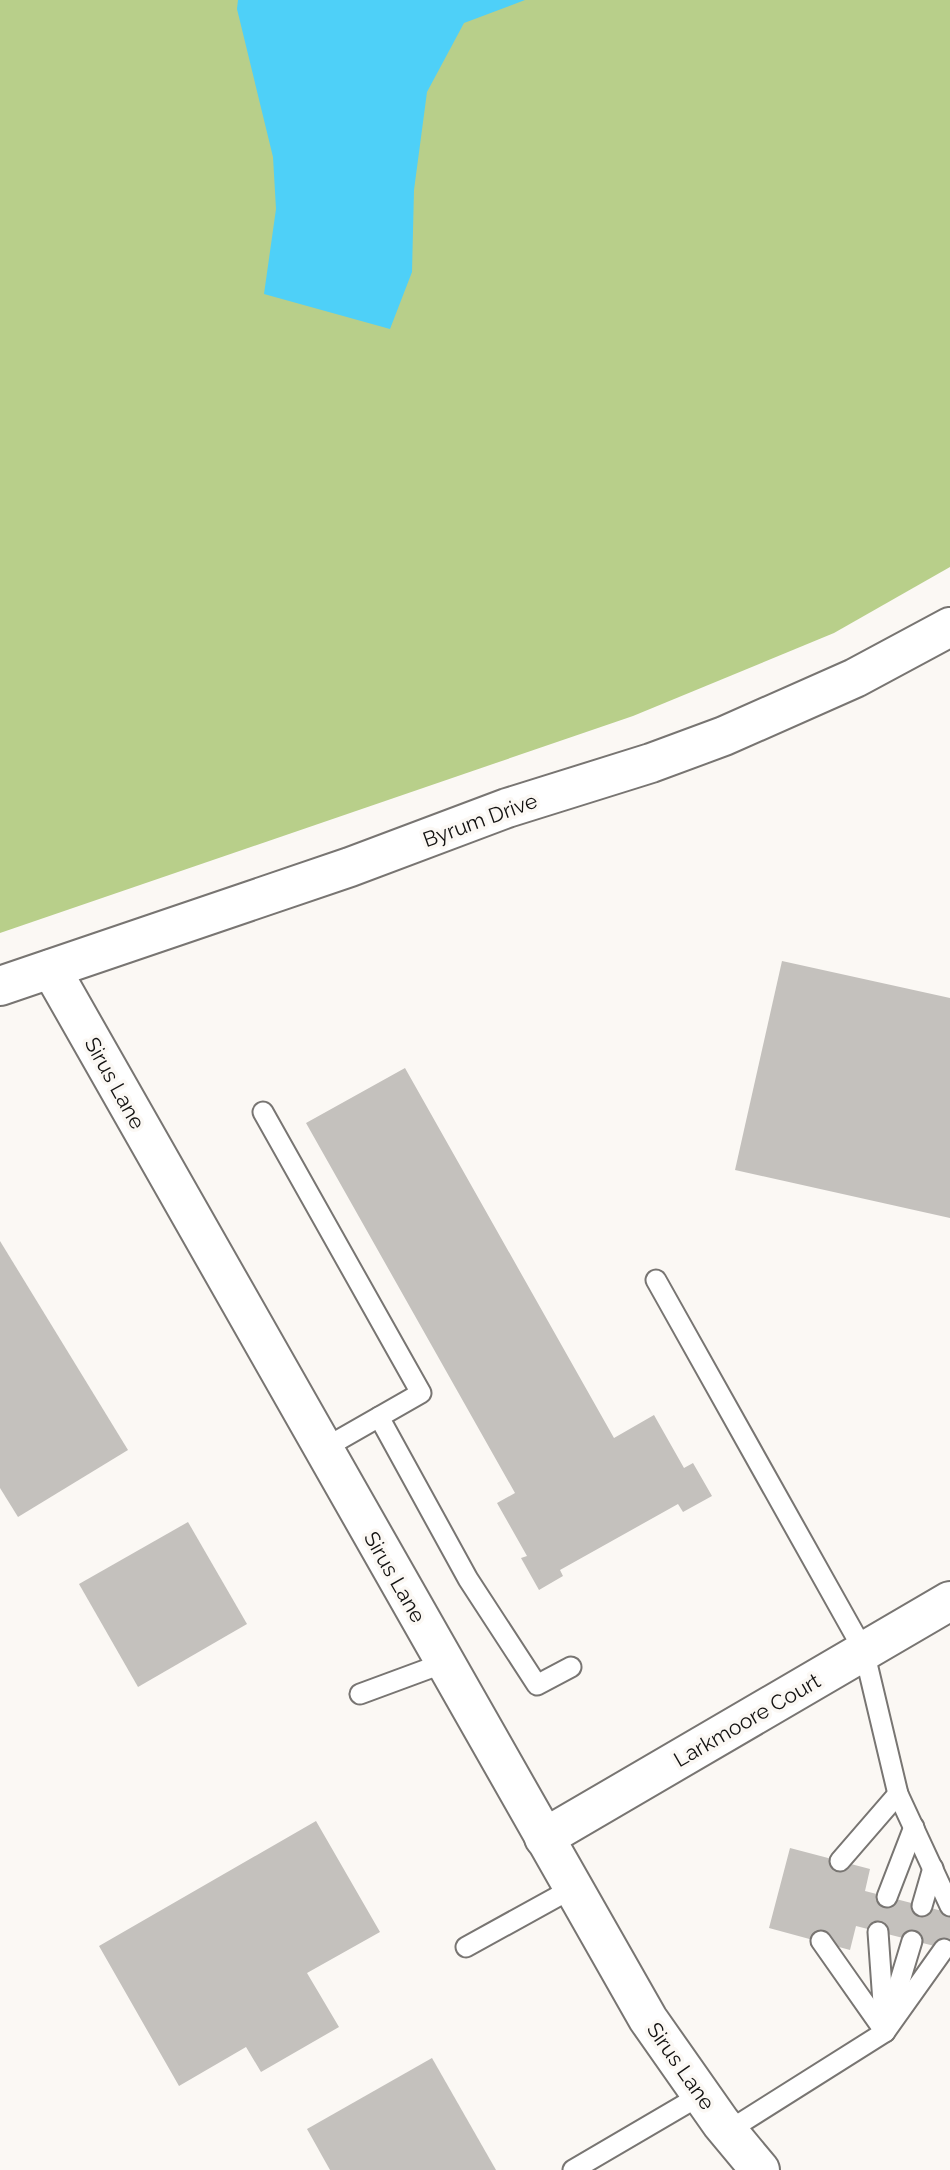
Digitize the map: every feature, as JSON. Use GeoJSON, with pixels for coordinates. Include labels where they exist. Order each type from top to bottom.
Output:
{"type":"FeatureCollection","features":[{"type":"Feature","properties":{"kind":"street","name":"Byrum Drive"},"geometry":{"type":"LineString","coordinates":[[0,986],[351,867],[507,808],[724,736],[855,678],[950,627]]}},
{"type":"Feature","properties":{"kind":"street","name":"Sirus Lane"},"geometry":{"type":"LineString","coordinates":[[51,969],[648,2020],[701,2095],[760,2170]]}},
{"type":"Feature","properties":{"kind":"street","name":"Larkmoore Court"},"geometry":{"type":"LineString","coordinates":[[544,1838],[950,1601]]}},
{"type":"Feature","properties":{"kind":"lane"},"geometry":{"type":"LineString","coordinates":[[263,1112],[421,1393],[323,1449]]}},
{"type":"Feature","properties":{"kind":"lane"},"geometry":{"type":"LineString","coordinates":[[656,1280],[864,1651],[898,1794],[950,1906]]}},
{"type":"Feature","properties":{"kind":"lane"},"geometry":{"type":"LineString","coordinates":[[379,1417],[468,1579],[537,1685],[572,1667]]}},
{"type":"Feature","properties":{"kind":"lane"},"geometry":{"type":"LineString","coordinates":[[360,1694],[444,1663]]}},
{"type":"Feature","properties":{"kind":"lane"},"geometry":{"type":"LineString","coordinates":[[840,1861],[898,1794]]}},
{"type":"Feature","properties":{"kind":"lane"},"geometry":{"type":"LineString","coordinates":[[887,1897],[914,1827]]}},
{"type":"Feature","properties":{"kind":"lane"},"geometry":{"type":"LineString","coordinates":[[922,1906],[933,1868]]}},
{"type":"Feature","properties":{"kind":"lane"},"geometry":{"type":"LineString","coordinates":[[466,1948],[573,1888]]}},
{"type":"Feature","properties":{"kind":"lane"},"geometry":{"type":"LineString","coordinates":[[878,1931],[885,2032]]}},
{"type":"Feature","properties":{"kind":"lane"},"geometry":{"type":"LineString","coordinates":[[821,1941],[885,2032]]}},
{"type":"Feature","properties":{"kind":"lane"},"geometry":{"type":"LineString","coordinates":[[885,2032],[912,1941]]}},
{"type":"Feature","properties":{"kind":"lane"},"geometry":{"type":"LineString","coordinates":[[728,2131],[885,2032],[944,1949]]}},
{"type":"Feature","properties":{"kind":"lane"},"geometry":{"type":"LineString","coordinates":[[573,2170],[701,2095]]}},
{"type":"Feature","properties":{"kind":"green space"},"geometry":{"type":"Polygon","coordinates":[[[0,0],[950,0],[950,567],[834,633],[633,716],[0,933],[0,0]]]}},
{"type":"Feature","properties":{"kind":"water"},"geometry":{"type":"Polygon","coordinates":[[[238,0],[525,0],[464,23],[427,92],[414,190],[412,272],[390,329],[264,294],[276,209],[273,157],[237,9],[238,0]]]}},
{"type":"Feature","properties":{"kind":"building"},"geometry":{"type":"Polygon","coordinates":[[[782,961],[950,998],[950,1218],[735,1170],[782,961]]]}},
{"type":"Feature","properties":{"kind":"building"},"geometry":{"type":"Polygon","coordinates":[[[405,1068],[614,1438],[654,1415],[684,1468],[693,1463],[712,1496],[683,1512],[678,1504],[560,1570],[563,1576],[539,1590],[521,1558],[527,1556],[497,1503],[515,1493],[306,1123],[405,1068]]]}},
{"type":"Feature","properties":{"kind":"building"},"geometry":{"type":"Polygon","coordinates":[[[0,1241],[128,1450],[18,1517],[0,1488],[0,1241]]]}},
{"type":"Feature","properties":{"kind":"building"},"geometry":{"type":"Polygon","coordinates":[[[188,1522],[247,1624],[138,1687],[79,1584],[188,1522]]]}},
{"type":"Feature","properties":{"kind":"building"},"geometry":{"type":"Polygon","coordinates":[[[316,1821],[380,1932],[307,1973],[339,2027],[261,2072],[246,2047],[179,2086],[99,1946],[316,1821]]]}},
{"type":"Feature","properties":{"kind":"building"},"geometry":{"type":"Polygon","coordinates":[[[790,1848],[870,1869],[865,1891],[950,1913],[950,1950],[856,1926],[850,1950],[769,1928],[790,1848]]]}},
{"type":"Feature","properties":{"kind":"building"},"geometry":{"type":"Polygon","coordinates":[[[432,2058],[496,2170],[330,2170],[307,2129],[432,2058]]]}}]}
